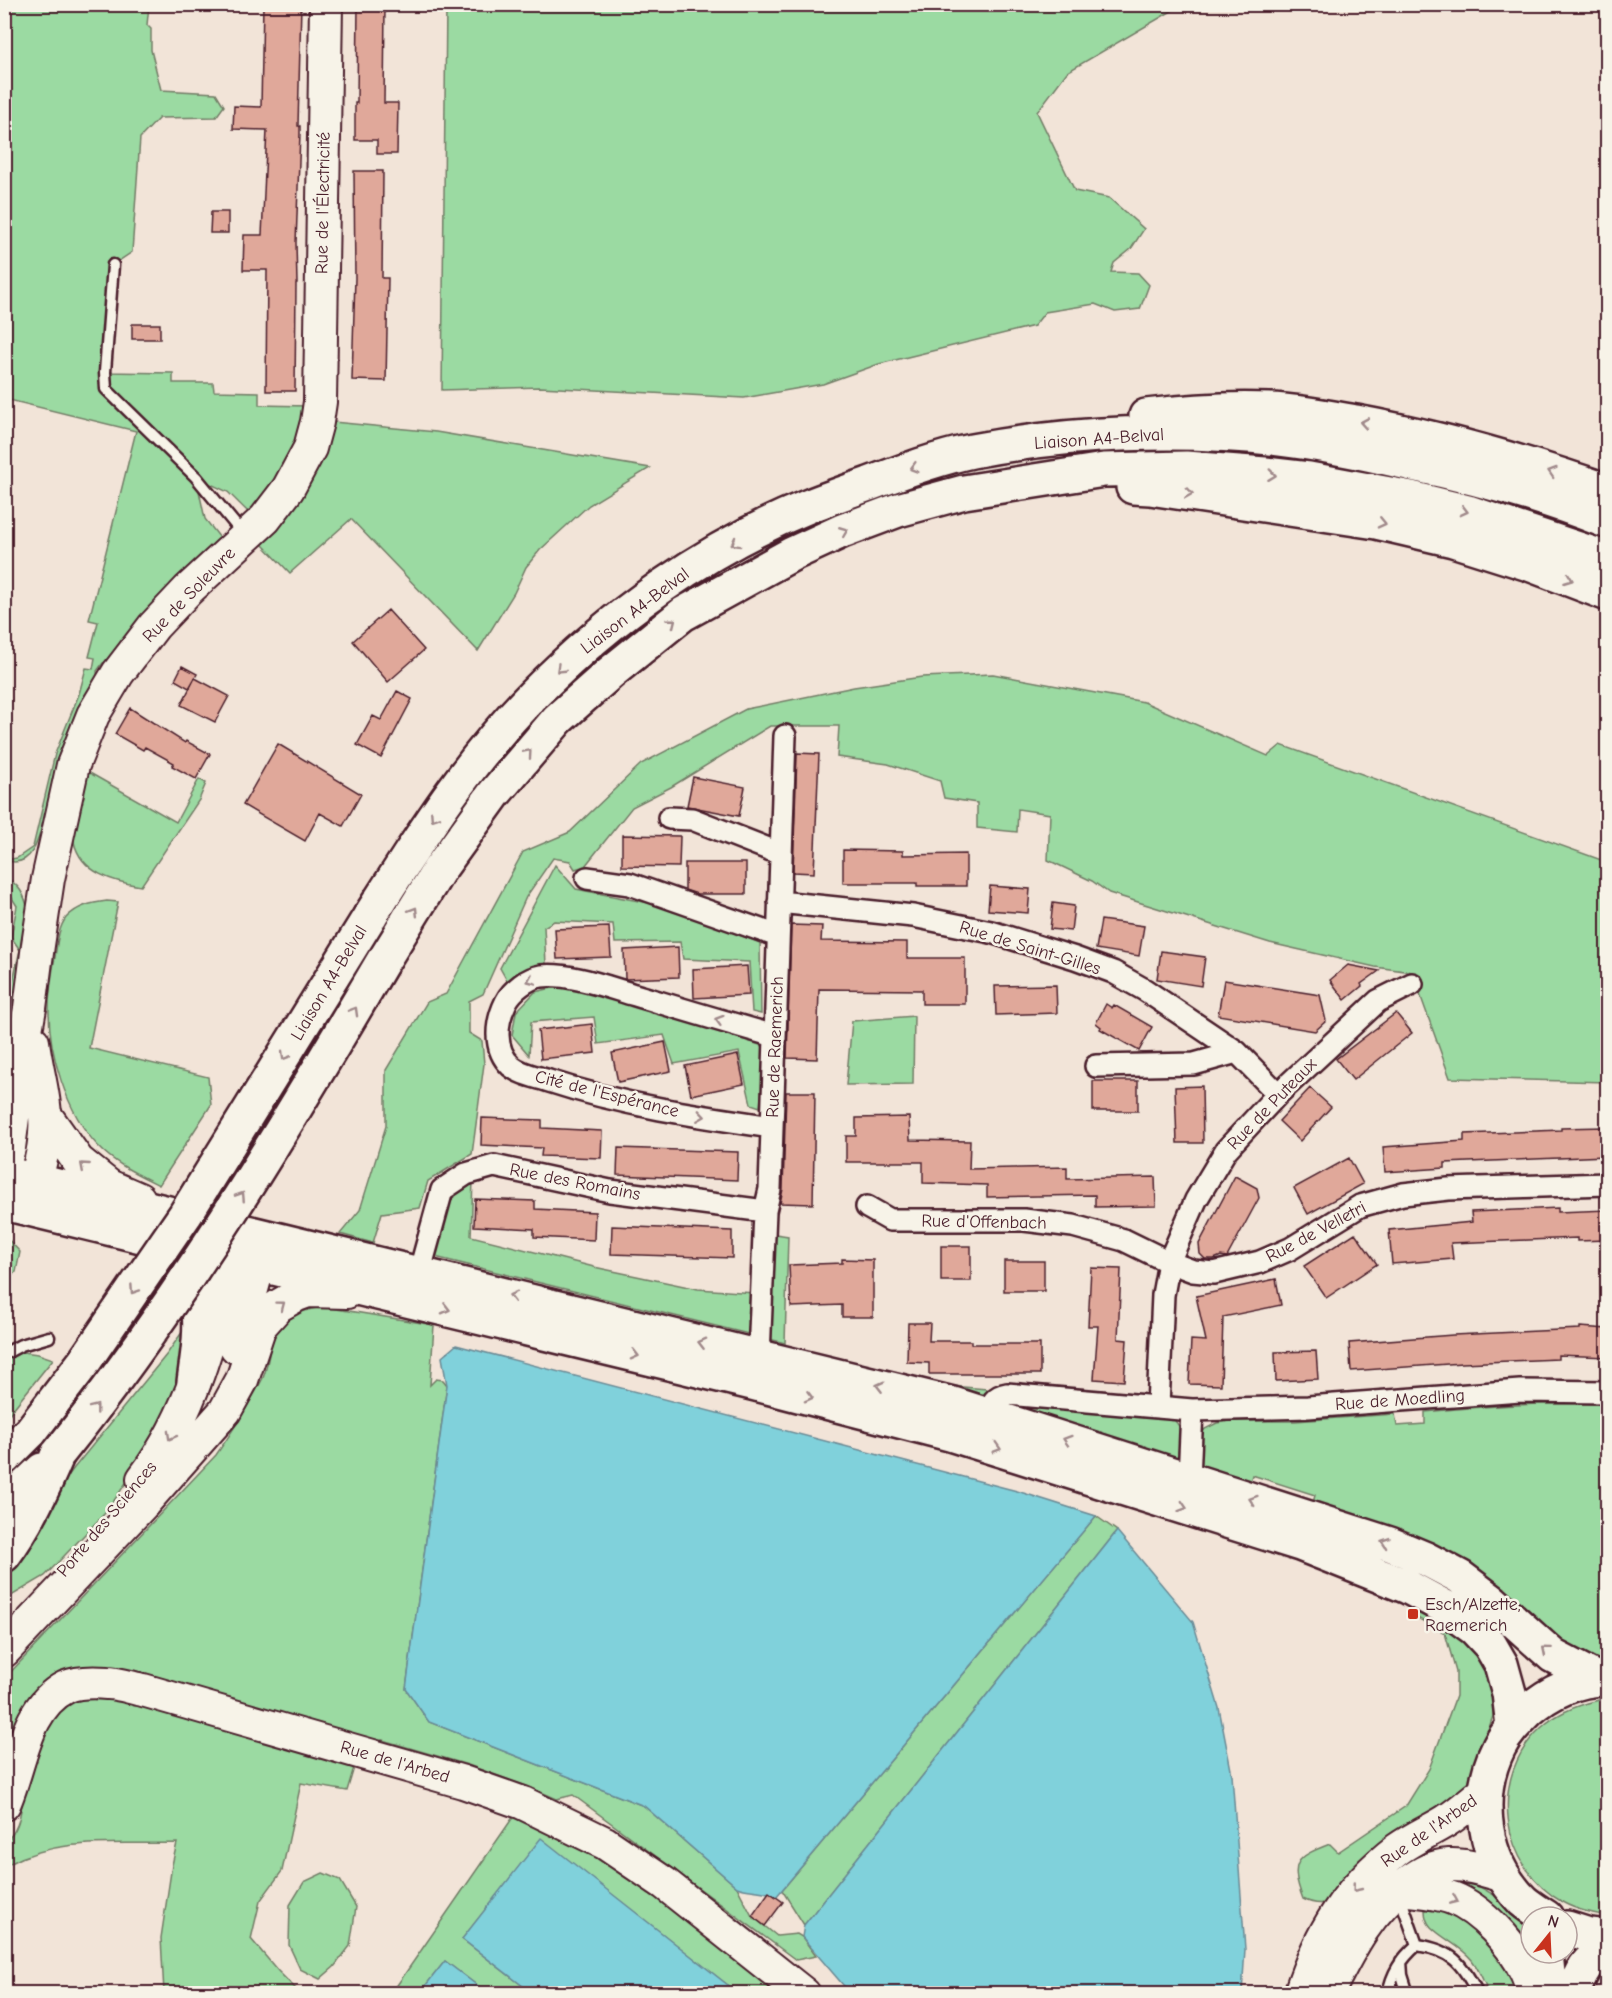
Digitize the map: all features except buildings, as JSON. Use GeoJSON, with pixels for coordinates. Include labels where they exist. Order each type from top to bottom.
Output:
{"type":"FeatureCollection","features":[{"type":"Feature","properties":{"kind":"main road","name":"Rue de l'Électricité"},"geometry":{"type":"LineString","coordinates":[[320,402],[326,4]]}},
{"type":"Feature","properties":{"kind":"main road","name":"Rue de Soleuvre"},"geometry":{"type":"LineString","coordinates":[[30,1008],[39,934],[60,823],[73,765],[93,715],[118,673],[154,626],[188,590],[265,519],[288,489],[310,448],[320,402]]}},
{"type":"Feature","properties":{"kind":"main road"},"geometry":{"type":"LineString","coordinates":[[971,452],[1045,426],[1195,410],[1271,410],[1408,431],[1496,454],[1608,491]]}},
{"type":"Feature","properties":{"kind":"main road","name":"Liaison A4-Belval"},"geometry":{"type":"LineString","coordinates":[[4,1458],[18,1437],[84,1362],[185,1215],[370,916],[445,800],[530,698],[571,659],[641,601],[703,561],[757,530],[807,506],[904,471],[971,452],[1065,438],[1143,433],[1209,434],[1281,439],[1367,454],[1474,477],[1568,506],[1608,522]]}},
{"type":"Feature","properties":{"kind":"main road","name":"Liaison A4-Belval"},"geometry":{"type":"LineString","coordinates":[[58,1454],[106,1394],[154,1328],[298,1105],[439,870],[494,794],[558,719],[644,644],[683,614],[792,554],[842,531],[898,510],[964,492],[1104,470],[1186,468],[1310,480],[1411,498],[1468,512],[1608,559]]}},
{"type":"Feature","properties":{"kind":"main road"},"geometry":{"type":"LineString","coordinates":[[964,492],[1014,495],[1104,487],[1150,488],[1276,505],[1376,522],[1454,540],[1532,565],[1608,594]]}},
{"type":"Feature","properties":{"kind":"main road"},"geometry":{"type":"LineString","coordinates":[[30,1008],[36,1065],[46,1116],[42,1157],[36,1180]]}},
{"type":"Feature","properties":{"kind":"main road"},"geometry":{"type":"LineString","coordinates":[[4,1165],[9,1148],[30,1008]]}},
{"type":"Feature","properties":{"kind":"main road"},"geometry":{"type":"LineString","coordinates":[[46,1116],[78,1161],[109,1186],[255,1251]]}},
{"type":"Feature","properties":{"kind":"main road"},"geometry":{"type":"LineString","coordinates":[[4,1173],[171,1213]]}},
{"type":"Feature","properties":{"kind":"main road"},"geometry":{"type":"LineString","coordinates":[[4,1185],[36,1180]]}},
{"type":"Feature","properties":{"kind":"main road"},"geometry":{"type":"LineString","coordinates":[[4,1203],[255,1251],[343,1264],[387,1280],[756,1370],[988,1415],[1390,1544],[1426,1559],[1460,1577],[1493,1602],[1553,1656],[1602,1679]]}},
{"type":"Feature","properties":{"kind":"main road"},"geometry":{"type":"LineString","coordinates":[[4,1216],[152,1253],[172,1264],[193,1286],[199,1305],[200,1334],[194,1382]]}},
{"type":"Feature","properties":{"kind":"main road","name":"Porte des Sciences"},"geometry":{"type":"LineString","coordinates":[[4,1633],[114,1517],[158,1460],[176,1428],[208,1342],[255,1251]]}},
{"type":"Feature","properties":{"kind":"main road","name":"Porte des Sciences"},"geometry":{"type":"LineString","coordinates":[[198,1442],[219,1397],[230,1365],[255,1251]]}},
{"type":"Feature","properties":{"kind":"main road"},"geometry":{"type":"LineString","coordinates":[[387,1280],[419,1274],[756,1370],[1300,1544],[1408,1587],[1445,1607],[1475,1629],[1490,1645],[1505,1677],[1513,1726]]}},
{"type":"Feature","properties":{"kind":"main road","name":"Porte des Sciences"},"geometry":{"type":"LineString","coordinates":[[4,1651],[142,1505],[225,1411],[242,1380],[260,1326],[278,1306],[309,1291],[387,1280]]}},
{"type":"Feature","properties":{"kind":"main road"},"geometry":{"type":"LineString","coordinates":[[4,1506],[58,1454]]}},
{"type":"Feature","properties":{"kind":"main road"},"geometry":{"type":"LineString","coordinates":[[4,1555],[14,1542],[39,1496],[58,1454]]}},
{"type":"Feature","properties":{"kind":"main road"},"geometry":{"type":"LineString","coordinates":[[1528,1905],[1504,1876],[1491,1849],[1485,1820],[1486,1790],[1495,1756],[1513,1726],[1537,1703],[1565,1687],[1602,1679]]}},
{"type":"Feature","properties":{"kind":"main road","name":"Rue de l'Arbed"},"geometry":{"type":"LineString","coordinates":[[4,1804],[30,1728],[40,1710],[52,1696],[67,1686],[87,1683],[110,1683],[143,1690],[463,1782],[523,1803],[605,1843],[664,1883],[804,1994]]}},
{"type":"Feature","properties":{"kind":"main road","name":"Rue de l'Arbed"},"geometry":{"type":"LineString","coordinates":[[1329,1979],[1331,1921],[1364,1878],[1400,1848],[1448,1820],[1486,1790]]}},
{"type":"Feature","properties":{"kind":"main road","name":"Rue de l'Arbed"},"geometry":{"type":"LineString","coordinates":[[1300,1994],[1329,1979],[1370,1918],[1398,1889],[1426,1870],[1450,1865],[1481,1869],[1504,1876]]}},
{"type":"Feature","properties":{"kind":"main road"},"geometry":{"type":"LineString","coordinates":[[1398,1889],[1428,1892],[1453,1898],[1478,1912],[1507,1942],[1526,1971],[1534,1994]]}},
{"type":"Feature","properties":{"kind":"main road"},"geometry":{"type":"LineString","coordinates":[[1579,1932],[1608,1937]]}},
{"type":"Feature","properties":{"kind":"main road"},"geometry":{"type":"LineString","coordinates":[[1573,1994],[1580,1972],[1597,1954],[1608,1948]]}},
{"type":"Feature","properties":{"kind":"main road"},"geometry":{"type":"LineString","coordinates":[[1547,1965],[1550,1994]]}},
{"type":"Feature","properties":{"kind":"street","name":"Rue de Raemerich"},"geometry":{"type":"LineString","coordinates":[[756,1370],[765,1211],[770,1189],[785,736]]}},
{"type":"Feature","properties":{"kind":"street"},"geometry":{"type":"LineString","coordinates":[[669,818],[692,819],[781,854]]}},
{"type":"Feature","properties":{"kind":"street"},"geometry":{"type":"LineString","coordinates":[[588,878],[630,884],[778,936]]}},
{"type":"Feature","properties":{"kind":"street","name":"Rue de Saint-Gilles"},"geometry":{"type":"LineString","coordinates":[[779,902],[912,916],[991,932],[1113,972],[1145,990],[1237,1052],[1278,1094]]}},
{"type":"Feature","properties":{"kind":"street","name":"Cité de l'Espérance"},"geometry":{"type":"LineString","coordinates":[[772,1127],[671,1112],[579,1091],[521,1072],[511,1065],[501,1050],[498,1028],[501,1012],[508,998],[520,986],[539,976],[559,976],[602,986],[775,1036]]}},
{"type":"Feature","properties":{"kind":"street","name":"Rue de Puteaux"},"geometry":{"type":"LineString","coordinates":[[1158,1406],[1163,1295],[1170,1262],[1196,1200],[1226,1150],[1278,1094],[1378,1001],[1412,984]]}},
{"type":"Feature","properties":{"kind":"street"},"geometry":{"type":"LineString","coordinates":[[1096,1066],[1194,1064],[1237,1052]]}},
{"type":"Feature","properties":{"kind":"street","name":"Rue des Romains"},"geometry":{"type":"LineString","coordinates":[[419,1274],[442,1190],[466,1174],[494,1166],[610,1191],[765,1211]]}},
{"type":"Feature","properties":{"kind":"street","name":"Rue de Velletri"},"geometry":{"type":"LineString","coordinates":[[1170,1262],[1193,1271],[1214,1273],[1260,1262],[1290,1249],[1360,1206],[1403,1194],[1449,1189],[1608,1184]]}},
{"type":"Feature","properties":{"kind":"street","name":"Rue d'Offenbach"},"geometry":{"type":"LineString","coordinates":[[867,1207],[890,1220],[1024,1220],[1073,1226],[1124,1240],[1170,1262]]}},
{"type":"Feature","properties":{"kind":"street","name":"Rue de Moedling"},"geometry":{"type":"LineString","coordinates":[[1192,1410],[1308,1407],[1520,1391],[1608,1392]]}},
{"type":"Feature","properties":{"kind":"street"},"geometry":{"type":"LineString","coordinates":[[988,1415],[994,1400],[1007,1394],[1192,1410],[1189,1479]]}},
{"type":"Feature","properties":{"kind":"street"},"geometry":{"type":"LineString","coordinates":[[1310,1994],[1329,1979]]}},
{"type":"Feature","properties":{"kind":"lane"},"geometry":{"type":"LineString","coordinates":[[113,265],[105,372],[106,389],[196,477],[245,537]]}},
{"type":"Feature","properties":{"kind":"lane"},"geometry":{"type":"LineString","coordinates":[[4,1354],[21,1345],[49,1338]]}},
{"type":"Feature","properties":{"kind":"lane"},"geometry":{"type":"LineString","coordinates":[[1398,1889],[1417,1945]]}},
{"type":"Feature","properties":{"kind":"lane"},"geometry":{"type":"LineString","coordinates":[[1388,1994],[1392,1975],[1401,1961],[1417,1945]]}},
{"type":"Feature","properties":{"kind":"lane"},"geometry":{"type":"LineString","coordinates":[[1417,1945],[1444,1952],[1455,1960],[1466,1969],[1478,1994]]}},
{"type":"Feature","properties":{"kind":"lane"},"geometry":{"type":"LineString","coordinates":[[1401,1961],[1407,1994]]}},
{"type":"Feature","properties":{"kind":"green space"},"geometry":{"type":"Polygon","coordinates":[[[4,5],[149,5],[147,25],[151,29],[151,50],[161,90],[216,93],[224,106],[216,117],[159,118],[140,138],[132,252],[113,265],[105,372],[173,373],[173,383],[213,383],[214,391],[259,392],[259,405],[308,406],[299,444],[278,483],[251,515],[228,492],[196,477],[205,519],[224,543],[112,660],[103,663],[97,671],[98,683],[50,815],[45,815],[38,841],[29,856],[15,862],[5,860],[17,858],[33,847],[55,754],[79,694],[86,668],[93,669],[95,658],[89,657],[98,622],[89,620],[136,431],[5,399],[4,5]]]}},
{"type":"Feature","properties":{"kind":"green space"},"geometry":{"type":"Polygon","coordinates":[[[446,5],[1182,5],[1067,72],[1037,112],[1075,191],[1109,198],[1144,229],[1131,249],[1114,263],[1111,272],[1138,273],[1149,285],[1140,309],[1115,312],[1095,304],[1045,312],[1034,326],[879,364],[823,384],[744,398],[540,387],[442,390],[446,5]]]}},
{"type":"Feature","properties":{"kind":"green space"},"geometry":{"type":"Polygon","coordinates":[[[333,422],[436,432],[650,468],[589,505],[540,550],[526,567],[514,593],[478,651],[351,519],[290,573],[262,544],[287,516],[306,488],[333,422]]]}},
{"type":"Feature","properties":{"kind":"green space"},"geometry":{"type":"Polygon","coordinates":[[[993,674],[1144,702],[1268,756],[1281,745],[1607,862],[1607,1082],[1450,1078],[1412,972],[1375,967],[1270,943],[1109,893],[1092,881],[1048,860],[1050,814],[1018,809],[1017,832],[977,828],[977,803],[944,798],[940,781],[888,764],[837,757],[839,726],[770,726],[671,787],[632,807],[585,866],[575,869],[570,861],[553,858],[526,897],[483,994],[469,1001],[469,1033],[482,1041],[484,1064],[472,1154],[428,1181],[420,1208],[382,1213],[373,1243],[340,1234],[360,1210],[386,1126],[386,1070],[427,1002],[446,994],[523,852],[570,832],[641,764],[746,709],[854,687],[922,677],[993,674]]]}},
{"type":"Feature","properties":{"kind":"green space"},"geometry":{"type":"Polygon","coordinates":[[[88,772],[176,822],[199,779],[206,783],[199,800],[141,886],[120,882],[100,874],[91,868],[78,853],[74,837],[88,772]]]}},
{"type":"Feature","properties":{"kind":"green space"},"geometry":{"type":"Polygon","coordinates":[[[555,865],[576,889],[665,906],[760,943],[761,1014],[752,1012],[749,962],[683,959],[680,942],[615,943],[613,924],[554,921],[544,927],[546,964],[510,986],[500,968],[555,865]]]}},
{"type":"Feature","properties":{"kind":"green space"},"geometry":{"type":"Polygon","coordinates":[[[4,877],[20,890],[28,910],[11,1034],[5,1032],[5,1014],[20,950],[11,937],[17,906],[5,887],[4,877]]]}},
{"type":"Feature","properties":{"kind":"green space"},"geometry":{"type":"Polygon","coordinates":[[[107,901],[118,902],[89,1048],[208,1077],[211,1105],[159,1185],[112,1158],[87,1132],[68,1099],[52,1043],[50,994],[61,927],[70,914],[80,908],[107,901]]]}},
{"type":"Feature","properties":{"kind":"green space"},"geometry":{"type":"Polygon","coordinates":[[[565,985],[662,1013],[766,1047],[760,1107],[751,1104],[739,1052],[674,1064],[664,1035],[598,1044],[594,1017],[531,1022],[529,1055],[512,1035],[516,1012],[535,992],[565,985]]]}},
{"type":"Feature","properties":{"kind":"green space"},"geometry":{"type":"Polygon","coordinates":[[[914,1016],[913,1084],[846,1085],[852,1021],[914,1016]]]}},
{"type":"Feature","properties":{"kind":"green space"},"geometry":{"type":"Polygon","coordinates":[[[473,1180],[471,1236],[594,1267],[698,1289],[769,1294],[776,1234],[788,1236],[785,1343],[431,1256],[447,1192],[473,1180]]]}},
{"type":"Feature","properties":{"kind":"green space"},"geometry":{"type":"Polygon","coordinates":[[[5,1236],[20,1252],[16,1272],[9,1276],[5,1271],[5,1236]]]}},
{"type":"Feature","properties":{"kind":"green space"},"geometry":{"type":"Polygon","coordinates":[[[324,1307],[434,1325],[430,1385],[436,1379],[443,1380],[447,1385],[406,1689],[429,1722],[644,1806],[737,1887],[752,1916],[777,1936],[797,1934],[802,1937],[816,1956],[796,1960],[573,1795],[557,1799],[468,1765],[111,1667],[86,1667],[63,1671],[42,1685],[5,1766],[5,1678],[216,1455],[262,1380],[273,1340],[281,1326],[294,1316],[324,1307]]]}},
{"type":"Feature","properties":{"kind":"green space"},"geometry":{"type":"Polygon","coordinates":[[[191,1319],[190,1350],[163,1428],[107,1511],[45,1576],[11,1596],[5,1604],[5,1567],[35,1520],[74,1468],[167,1354],[191,1319]]]}},
{"type":"Feature","properties":{"kind":"green space"},"geometry":{"type":"Polygon","coordinates":[[[15,1351],[38,1354],[53,1359],[5,1419],[5,1355],[15,1351]]]}},
{"type":"Feature","properties":{"kind":"green space"},"geometry":{"type":"Polygon","coordinates":[[[951,1386],[987,1389],[994,1400],[1173,1418],[1184,1433],[1197,1440],[1205,1429],[1217,1423],[1230,1421],[1295,1421],[1395,1414],[1397,1426],[1425,1424],[1425,1412],[1516,1405],[1607,1404],[1607,1660],[1579,1658],[1312,1508],[1315,1495],[1252,1475],[1248,1488],[1210,1476],[1190,1455],[1175,1464],[949,1395],[951,1386]]]}},
{"type":"Feature","properties":{"kind":"green space"},"geometry":{"type":"Polygon","coordinates":[[[1096,1516],[1117,1531],[804,1925],[782,1890],[1096,1516]]]}},
{"type":"Feature","properties":{"kind":"green space"},"geometry":{"type":"Polygon","coordinates":[[[1415,1605],[1463,1634],[1485,1666],[1493,1698],[1493,1716],[1469,1787],[1341,1899],[1322,1904],[1313,1903],[1303,1899],[1297,1877],[1298,1862],[1309,1853],[1330,1844],[1338,1852],[1406,1806],[1429,1769],[1456,1696],[1456,1672],[1445,1633],[1410,1614],[1415,1605]]]}},
{"type":"Feature","properties":{"kind":"green space"},"geometry":{"type":"Polygon","coordinates":[[[90,1697],[108,1697],[139,1704],[355,1764],[347,1791],[301,1783],[282,1871],[260,1901],[251,1939],[300,1993],[164,1993],[161,1938],[177,1843],[112,1843],[70,1846],[49,1849],[9,1864],[5,1862],[4,1843],[17,1826],[27,1781],[46,1728],[51,1719],[67,1705],[90,1697]]]}},
{"type":"Feature","properties":{"kind":"green space"},"geometry":{"type":"Polygon","coordinates":[[[1599,1700],[1608,1700],[1607,1916],[1579,1909],[1579,1905],[1564,1903],[1542,1887],[1526,1868],[1514,1845],[1508,1820],[1508,1795],[1513,1770],[1525,1747],[1542,1727],[1555,1717],[1599,1700]]]}},
{"type":"Feature","properties":{"kind":"green space"},"geometry":{"type":"Polygon","coordinates":[[[516,1813],[597,1853],[655,1893],[784,1993],[738,1993],[541,1839],[462,1939],[532,1993],[487,1993],[445,1961],[422,1990],[424,1993],[391,1994],[516,1813]]]}},
{"type":"Feature","properties":{"kind":"green space"},"geometry":{"type":"Polygon","coordinates":[[[323,1873],[340,1880],[356,1907],[350,1946],[334,1967],[320,1979],[300,1969],[289,1945],[290,1905],[304,1882],[323,1873]]]}},
{"type":"Feature","properties":{"kind":"green space"},"geometry":{"type":"Polygon","coordinates":[[[1453,1880],[1473,1883],[1496,1896],[1519,1918],[1519,1965],[1534,1965],[1541,1993],[1489,1993],[1472,1960],[1431,1927],[1428,1922],[1426,1905],[1435,1883],[1453,1880]]]}},
{"type":"Feature","properties":{"kind":"water"},"geometry":{"type":"Polygon","coordinates":[[[456,1345],[1017,1491],[1096,1516],[776,1897],[768,1893],[742,1889],[644,1806],[429,1722],[406,1689],[447,1385],[442,1357],[456,1345]]]}},
{"type":"Feature","properties":{"kind":"water"},"geometry":{"type":"Polygon","coordinates":[[[1117,1531],[1193,1622],[1219,1708],[1232,1775],[1245,1949],[1242,1993],[850,1993],[802,1937],[804,1925],[1117,1531]]]}},
{"type":"Feature","properties":{"kind":"water"},"geometry":{"type":"Polygon","coordinates":[[[541,1838],[738,1993],[532,1993],[462,1939],[541,1838]]]}},
{"type":"Feature","properties":{"kind":"water"},"geometry":{"type":"Polygon","coordinates":[[[445,1961],[487,1993],[424,1993],[422,1990],[445,1961]]]}},
{"type":"Feature","properties":{"kind":"place","name":"Esch/Alzette, Raemerich"},"geometry":{"type":"Point","coordinates":[1413,1614]}}]}
